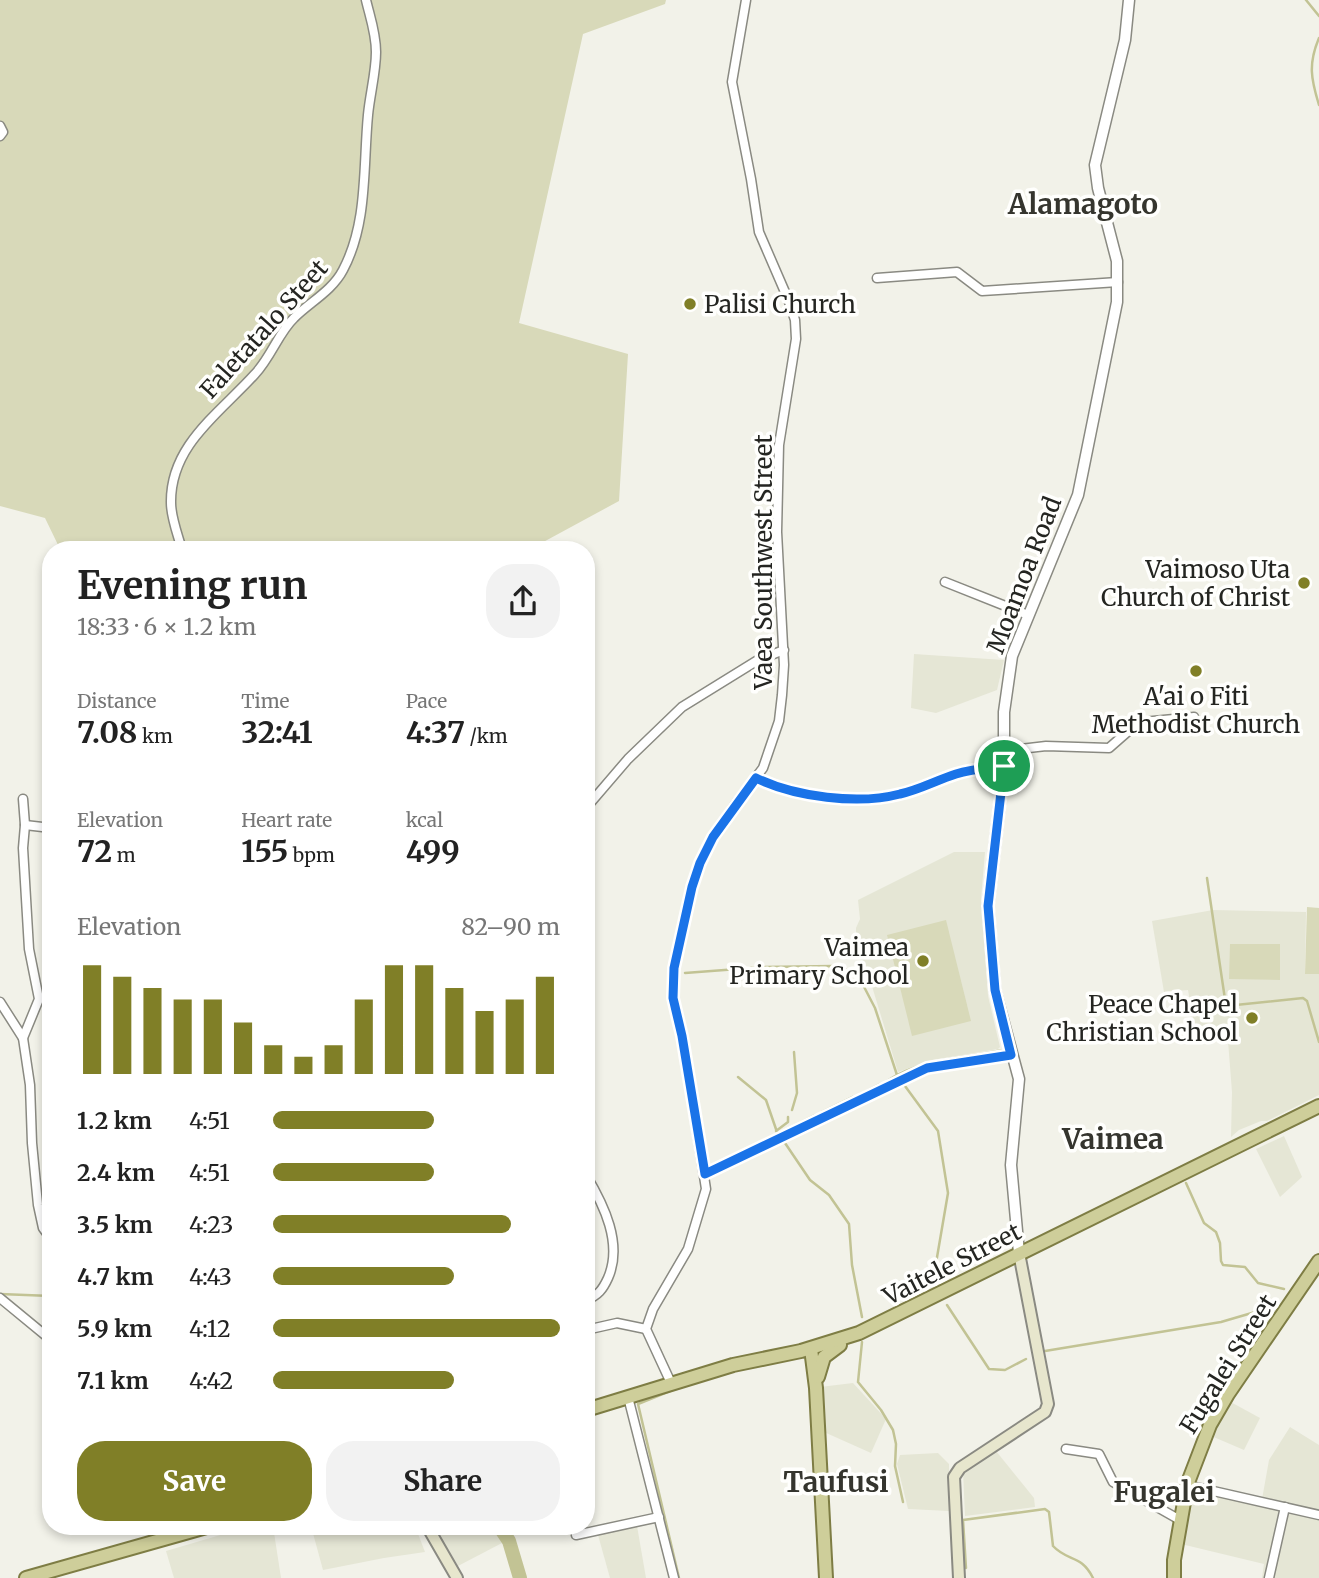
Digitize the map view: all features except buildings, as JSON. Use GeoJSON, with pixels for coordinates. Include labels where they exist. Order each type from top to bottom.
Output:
{"type":"FeatureCollection","features":[{"type":"Feature","properties":{"kind":"main road","name":"Vaitele Street"},"geometry":{"type":"LineString","coordinates":[[595,1407],[733,1364],[825,1345],[877,1325],[1319,1106]]}},
{"type":"Feature","properties":{"kind":"main road"},"geometry":{"type":"LineString","coordinates":[[959,1578],[954,1477],[960,1468],[1045,1412],[1048,1404],[1019,1253]]}},
{"type":"Feature","properties":{"kind":"main road","name":"Fugalei Street"},"geometry":{"type":"LineString","coordinates":[[1174,1578],[1174,1560],[1187,1485],[1210,1425],[1228,1394],[1319,1261]]}},
{"type":"Feature","properties":{"kind":"main road"},"geometry":{"type":"LineString","coordinates":[[816,1388],[821,1364],[828,1351],[877,1325]]}},
{"type":"Feature","properties":{"kind":"main road"},"geometry":{"type":"LineString","coordinates":[[811,1349],[816,1388],[826,1578]]}},
{"type":"Feature","properties":{"kind":"main road"},"geometry":{"type":"LineString","coordinates":[[778,1356],[803,1361],[816,1388]]}},
{"type":"Feature","properties":{"kind":"main road"},"geometry":{"type":"LineString","coordinates":[[26,1578],[169,1535]]}},
{"type":"Feature","properties":{"kind":"main road"},"geometry":{"type":"LineString","coordinates":[[432,1535],[457,1578]]}},
{"type":"Feature","properties":{"kind":"street","name":"Faletatalo Steet"},"geometry":{"type":"LineString","coordinates":[[180,541],[170,506],[174,477],[183,454],[211,416],[256,374],[274,351],[290,320],[330,289],[342,272],[356,241],[363,198],[366,134],[376,52],[373,22],[366,0]]}},
{"type":"Feature","properties":{"kind":"street","name":"Vaea Southwest Street"},"geometry":{"type":"LineString","coordinates":[[646,1329],[653,1309],[688,1249],[706,1189],[682,1036],[673,998],[674,968],[700,863],[727,816],[763,768],[779,721],[784,650],[777,532],[779,444],[796,339],[795,320],[759,232],[732,82],[746,0]]}},
{"type":"Feature","properties":{"kind":"street","name":"Moamoa Road"},"geometry":{"type":"LineString","coordinates":[[1019,1253],[1011,1165],[1019,1079],[995,990],[988,906],[1004,766],[1004,712],[1011,666],[1028,615],[1078,495],[1117,302],[1116,261],[1098,188],[1095,164],[1125,40],[1129,0]]}},
{"type":"Feature","properties":{"kind":"street"},"geometry":{"type":"LineString","coordinates":[[0,126],[3,132],[0,136]]}},
{"type":"Feature","properties":{"kind":"street"},"geometry":{"type":"LineString","coordinates":[[877,278],[957,272],[982,290],[1118,282]]}},
{"type":"Feature","properties":{"kind":"street"},"geometry":{"type":"LineString","coordinates":[[945,582],[1028,615]]}},
{"type":"Feature","properties":{"kind":"street"},"geometry":{"type":"LineString","coordinates":[[595,798],[628,759],[682,707],[758,660],[784,650]]}},
{"type":"Feature","properties":{"kind":"street"},"geometry":{"type":"LineString","coordinates":[[1003,751],[1046,746],[1109,748],[1133,727],[1143,722],[1194,717]]}},
{"type":"Feature","properties":{"kind":"street"},"geometry":{"type":"LineString","coordinates":[[756,778],[772,786],[827,796],[873,798],[900,794],[957,773],[1004,766]]}},
{"type":"Feature","properties":{"kind":"street"},"geometry":{"type":"LineString","coordinates":[[23,799],[23,848],[30,949],[39,999],[23,1038]]}},
{"type":"Feature","properties":{"kind":"street"},"geometry":{"type":"LineString","coordinates":[[25,825],[42,827]]}},
{"type":"Feature","properties":{"kind":"street"},"geometry":{"type":"LineString","coordinates":[[0,1002],[23,1038],[30,1085],[32,1143],[42,1223]]}},
{"type":"Feature","properties":{"kind":"street"},"geometry":{"type":"LineString","coordinates":[[705,1174],[927,1068],[1011,1055]]}},
{"type":"Feature","properties":{"kind":"street"},"geometry":{"type":"LineString","coordinates":[[595,1194],[608,1221],[613,1253],[612,1268],[603,1290],[595,1295]]}},
{"type":"Feature","properties":{"kind":"street"},"geometry":{"type":"LineString","coordinates":[[0,1298],[42,1333]]}},
{"type":"Feature","properties":{"kind":"street"},"geometry":{"type":"LineString","coordinates":[[595,1328],[617,1324],[646,1329],[671,1382]]}},
{"type":"Feature","properties":{"kind":"street"},"geometry":{"type":"LineString","coordinates":[[628,1397],[674,1578]]}},
{"type":"Feature","properties":{"kind":"street"},"geometry":{"type":"LineString","coordinates":[[1066,1449],[1099,1454],[1114,1482],[1180,1520]]}},
{"type":"Feature","properties":{"kind":"street"},"geometry":{"type":"LineString","coordinates":[[1187,1485],[1319,1515]]}},
{"type":"Feature","properties":{"kind":"street"},"geometry":{"type":"LineString","coordinates":[[1269,1578],[1286,1507]]}},
{"type":"Feature","properties":{"kind":"street"},"geometry":{"type":"LineString","coordinates":[[595,1531],[659,1517]]}},
{"type":"Feature","properties":{"kind":"shaded area"},"geometry":{"type":"Polygon","coordinates":[[[914,654],[1004,660],[997,690],[936,713],[911,708],[914,654]]]}},
{"type":"Feature","properties":{"kind":"shaded area","name":"Vaimea Primary School"},"geometry":{"type":"Polygon","coordinates":[[[954,852],[985,852],[981,899],[988,996],[1000,1047],[932,1060],[898,1072],[871,983],[856,952],[856,928],[860,919],[858,900],[954,852]]]}},
{"type":"Feature","properties":{"kind":"shaded area","name":"Peace Chapel Christian School"},"geometry":{"type":"Polygon","coordinates":[[[1213,910],[1306,912],[1305,974],[1319,974],[1319,1095],[1267,1121],[1239,1130],[1231,1137],[1232,1092],[1227,1028],[1196,1035],[1188,990],[1164,992],[1152,921],[1213,910]]]}},
{"type":"Feature","properties":{"kind":"shaded area"},"geometry":{"type":"Polygon","coordinates":[[[1284,1136],[1302,1177],[1280,1197],[1256,1149],[1284,1136]]]}},
{"type":"Feature","properties":{"kind":"shaded area"},"geometry":{"type":"Polygon","coordinates":[[[853,1383],[886,1419],[871,1453],[824,1432],[820,1387],[853,1383]]]}},
{"type":"Feature","properties":{"kind":"shaded area"},"geometry":{"type":"Polygon","coordinates":[[[1227,1400],[1260,1418],[1244,1450],[1209,1435],[1227,1400]]]}},
{"type":"Feature","properties":{"kind":"shaded area"},"geometry":{"type":"Polygon","coordinates":[[[1290,1427],[1319,1445],[1319,1578],[1262,1578],[1264,1564],[1181,1544],[1192,1490],[1261,1505],[1269,1460],[1290,1427]]]}},
{"type":"Feature","properties":{"kind":"shaded area"},"geometry":{"type":"Polygon","coordinates":[[[996,1451],[1034,1498],[1035,1507],[965,1516],[963,1471],[996,1451]]]}},
{"type":"Feature","properties":{"kind":"shaded area"},"geometry":{"type":"Polygon","coordinates":[[[938,1453],[949,1464],[949,1511],[908,1509],[897,1464],[900,1455],[938,1453]]]}},
{"type":"Feature","properties":{"kind":"shaded area"},"geometry":{"type":"Polygon","coordinates":[[[637,1526],[646,1578],[610,1578],[598,1535],[637,1526]]]}},
{"type":"Feature","properties":{"kind":"shaded area"},"geometry":{"type":"Polygon","coordinates":[[[220,1535],[274,1535],[281,1578],[174,1578],[166,1551],[220,1535]]]}},
{"type":"Feature","properties":{"kind":"shaded area"},"geometry":{"type":"Polygon","coordinates":[[[313,1535],[418,1535],[425,1552],[384,1558],[323,1570],[313,1535]]]}},
{"type":"Feature","properties":{"kind":"shaded area"},"geometry":{"type":"Polygon","coordinates":[[[439,1535],[498,1535],[502,1543],[458,1566],[439,1535]]]}},
{"type":"Feature","properties":{"kind":"green space"},"geometry":{"type":"Polygon","coordinates":[[[0,0],[666,0],[665,4],[583,34],[519,323],[628,354],[619,501],[545,541],[56,541],[45,518],[0,506],[0,0]]]}},
{"type":"Feature","properties":{"kind":"green space"},"geometry":{"type":"Polygon","coordinates":[[[1307,907],[1319,908],[1319,974],[1305,974],[1307,907]]]}},
{"type":"Feature","properties":{"kind":"green space"},"geometry":{"type":"Polygon","coordinates":[[[946,920],[971,1021],[912,1036],[887,935],[946,920]]]}},
{"type":"Feature","properties":{"kind":"green space"},"geometry":{"type":"Polygon","coordinates":[[[1230,944],[1280,944],[1280,980],[1229,979],[1230,944]]]}},
{"type":"Feature","properties":{"kind":"waterway"},"geometry":{"type":"LineString","coordinates":[[1306,0],[1319,16]]}},
{"type":"Feature","properties":{"kind":"waterway"},"geometry":{"type":"LineString","coordinates":[[1319,38],[1313,56],[1312,72],[1319,105]]}},
{"type":"Feature","properties":{"kind":"waterway"},"geometry":{"type":"LineString","coordinates":[[1207,878],[1226,1006],[1303,998],[1307,1001],[1319,1042]]}},
{"type":"Feature","properties":{"kind":"waterway"},"geometry":{"type":"LineString","coordinates":[[685,973],[764,967],[833,966],[848,970],[861,981],[875,1008],[897,1075]]}},
{"type":"Feature","properties":{"kind":"waterway"},"geometry":{"type":"LineString","coordinates":[[887,1081],[928,1063],[1003,1050]]}},
{"type":"Feature","properties":{"kind":"waterway"},"geometry":{"type":"LineString","coordinates":[[792,1110],[797,1093],[794,1052]]}},
{"type":"Feature","properties":{"kind":"waterway"},"geometry":{"type":"LineString","coordinates":[[738,1077],[766,1100],[777,1132]]}},
{"type":"Feature","properties":{"kind":"waterway"},"geometry":{"type":"LineString","coordinates":[[860,1094],[880,1084]]}},
{"type":"Feature","properties":{"kind":"waterway"},"geometry":{"type":"LineString","coordinates":[[905,1086],[938,1131],[948,1193],[935,1269],[936,1279]]}},
{"type":"Feature","properties":{"kind":"waterway"},"geometry":{"type":"LineString","coordinates":[[822,1112],[853,1097]]}},
{"type":"Feature","properties":{"kind":"waterway"},"geometry":{"type":"LineString","coordinates":[[744,1150],[815,1115]]}},
{"type":"Feature","properties":{"kind":"waterway"},"geometry":{"type":"LineString","coordinates":[[776,1131],[788,1122],[788,1117]]}},
{"type":"Feature","properties":{"kind":"waterway"},"geometry":{"type":"LineString","coordinates":[[785,1143],[810,1180],[829,1195],[849,1224],[852,1265],[862,1317]]}},
{"type":"Feature","properties":{"kind":"waterway"},"geometry":{"type":"LineString","coordinates":[[711,1166],[737,1153]]}},
{"type":"Feature","properties":{"kind":"waterway"},"geometry":{"type":"LineString","coordinates":[[1186,1183],[1204,1223],[1216,1232],[1223,1265],[1245,1267],[1258,1283],[1284,1289]]}},
{"type":"Feature","properties":{"kind":"waterway"},"geometry":{"type":"LineString","coordinates":[[0,1294],[42,1296]]}},
{"type":"Feature","properties":{"kind":"waterway"},"geometry":{"type":"LineString","coordinates":[[947,1305],[989,1369],[1005,1370],[1026,1359]]}},
{"type":"Feature","properties":{"kind":"waterway"},"geometry":{"type":"LineString","coordinates":[[1045,1351],[1221,1322],[1262,1310],[1273,1316]]}},
{"type":"Feature","properties":{"kind":"waterway"},"geometry":{"type":"LineString","coordinates":[[862,1342],[858,1382],[893,1430],[896,1444],[895,1466],[903,1502]]}},
{"type":"Feature","properties":{"kind":"waterway"},"geometry":{"type":"LineString","coordinates":[[657,1344],[661,1352]]}},
{"type":"Feature","properties":{"kind":"waterway"},"geometry":{"type":"LineString","coordinates":[[675,1389],[638,1404],[679,1578]]}},
{"type":"Feature","properties":{"kind":"waterway"},"geometry":{"type":"LineString","coordinates":[[966,1568],[963,1520],[1045,1509],[1049,1512],[1053,1546],[1084,1565],[1093,1578]]}},
{"type":"Feature","properties":{"kind":"waterway"},"geometry":{"type":"LineString","coordinates":[[505,1535],[520,1578]]}},
{"type":"Feature","properties":{"kind":"place","name":"Palisi Church"},"geometry":{"type":"Point","coordinates":[690,304]}},
{"type":"Feature","properties":{"kind":"place","name":"Vaimoso Uta Church of Christ"},"geometry":{"type":"Point","coordinates":[1304,583]}},
{"type":"Feature","properties":{"kind":"place","name":"A'ai o Fiti Methodist Church"},"geometry":{"type":"Point","coordinates":[1196,671]}},
{"type":"Feature","properties":{"kind":"place","name":"Vaimea Primary School"},"geometry":{"type":"Point","coordinates":[923,961]}},
{"type":"Feature","properties":{"kind":"place","name":"Peace Chapel Christian School"},"geometry":{"type":"Point","coordinates":[1252,1018]}},
{"type":"Feature","properties":{"kind":"district","name":"Alamagoto"},"geometry":{"type":"Point","coordinates":[1083,204]}},
{"type":"Feature","properties":{"kind":"district","name":"Vaimea"},"geometry":{"type":"Point","coordinates":[1113,1139]}},
{"type":"Feature","properties":{"kind":"district","name":"Taufusi"},"geometry":{"type":"Point","coordinates":[836,1482]}},
{"type":"Feature","properties":{"kind":"district","name":"Fugalei"},"geometry":{"type":"Point","coordinates":[1164,1492]}},
{"type":"Feature","properties":{"kind":"route"},"geometry":{"type":"LineString","coordinates":[[1004,766],[988,906],[995,990],[1011,1055],[927,1068],[705,1174],[673,998],[674,968],[700,863],[713,837],[734,806],[756,778],[772,786],[827,796],[873,798],[900,794],[957,773],[1004,766]]}}]}
